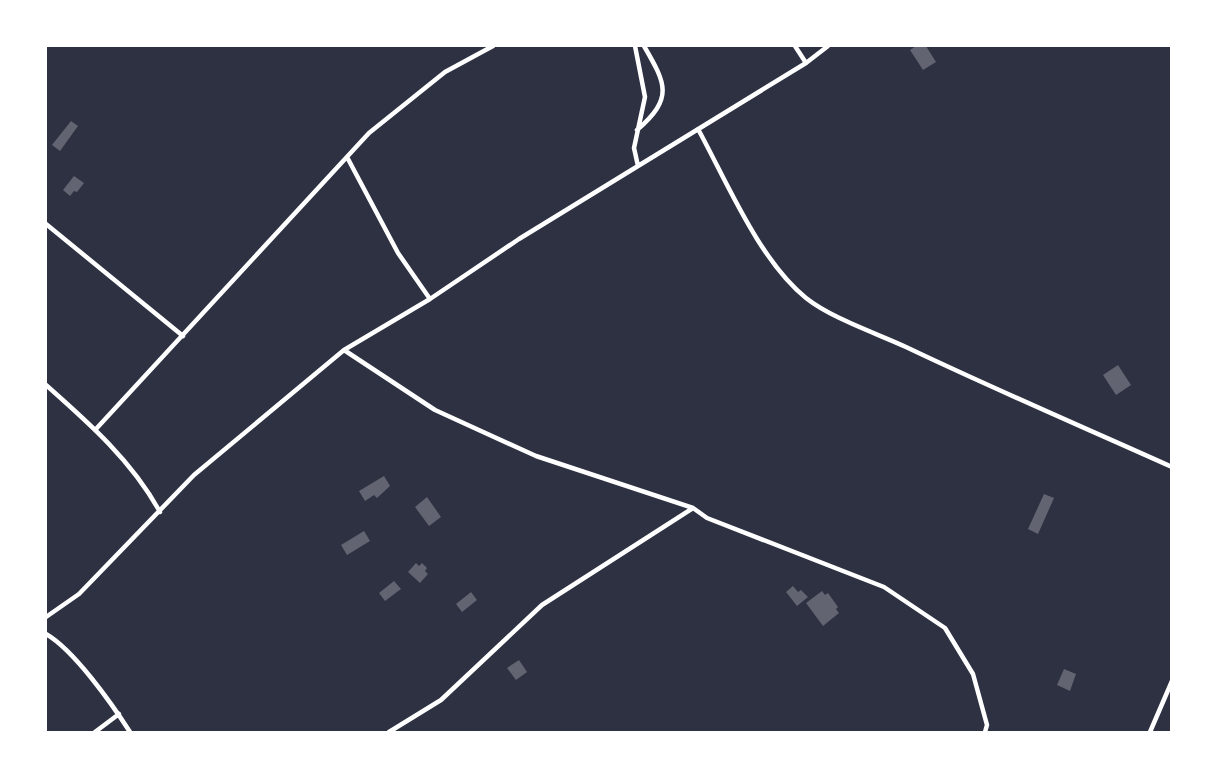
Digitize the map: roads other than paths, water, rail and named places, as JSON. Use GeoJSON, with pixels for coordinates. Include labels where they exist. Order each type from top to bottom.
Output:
{"type":"FeatureCollection","features":[{"type":"Feature","properties":{"kind":"street"},"geometry":{"type":"LineString","coordinates":[[96,429],[369,133],[445,72],[493,46]]}},
{"type":"Feature","properties":{"kind":"street"},"geometry":{"type":"LineString","coordinates":[[635,46],[645,97],[634,148],[638,166]]}},
{"type":"Feature","properties":{"kind":"street"},"geometry":{"type":"LineString","coordinates":[[636,130],[657,110],[664,91],[653,61],[644,46]]}},
{"type":"Feature","properties":{"kind":"street"},"geometry":{"type":"LineString","coordinates":[[795,46],[806,63]]}},
{"type":"Feature","properties":{"kind":"street"},"geometry":{"type":"LineString","coordinates":[[46,617],[79,594],[194,475],[344,350],[806,63],[828,46]]}},
{"type":"Feature","properties":{"kind":"street"},"geometry":{"type":"LineString","coordinates":[[698,129],[760,244],[786,278],[807,298],[927,357],[1171,467]]}},
{"type":"Feature","properties":{"kind":"street"},"geometry":{"type":"LineString","coordinates":[[347,157],[398,253],[430,299]]}},
{"type":"Feature","properties":{"kind":"street"},"geometry":{"type":"LineString","coordinates":[[46,224],[183,336]]}},
{"type":"Feature","properties":{"kind":"street"},"geometry":{"type":"LineString","coordinates":[[344,350],[435,410],[536,456],[693,508],[708,518],[884,587],[945,628],[973,674],[987,725],[985,733]]}},
{"type":"Feature","properties":{"kind":"street"},"geometry":{"type":"LineString","coordinates":[[46,385],[96,429],[146,486],[160,512]]}},
{"type":"Feature","properties":{"kind":"street"},"geometry":{"type":"LineString","coordinates":[[389,733],[441,700],[542,605],[693,508]]}},
{"type":"Feature","properties":{"kind":"street"},"geometry":{"type":"LineString","coordinates":[[46,634],[60,642],[119,714],[130,733]]}},
{"type":"Feature","properties":{"kind":"street"},"geometry":{"type":"LineString","coordinates":[[1150,733],[1171,681]]}},
{"type":"Feature","properties":{"kind":"street"},"geometry":{"type":"LineString","coordinates":[[95,733],[119,714]]}}]}
